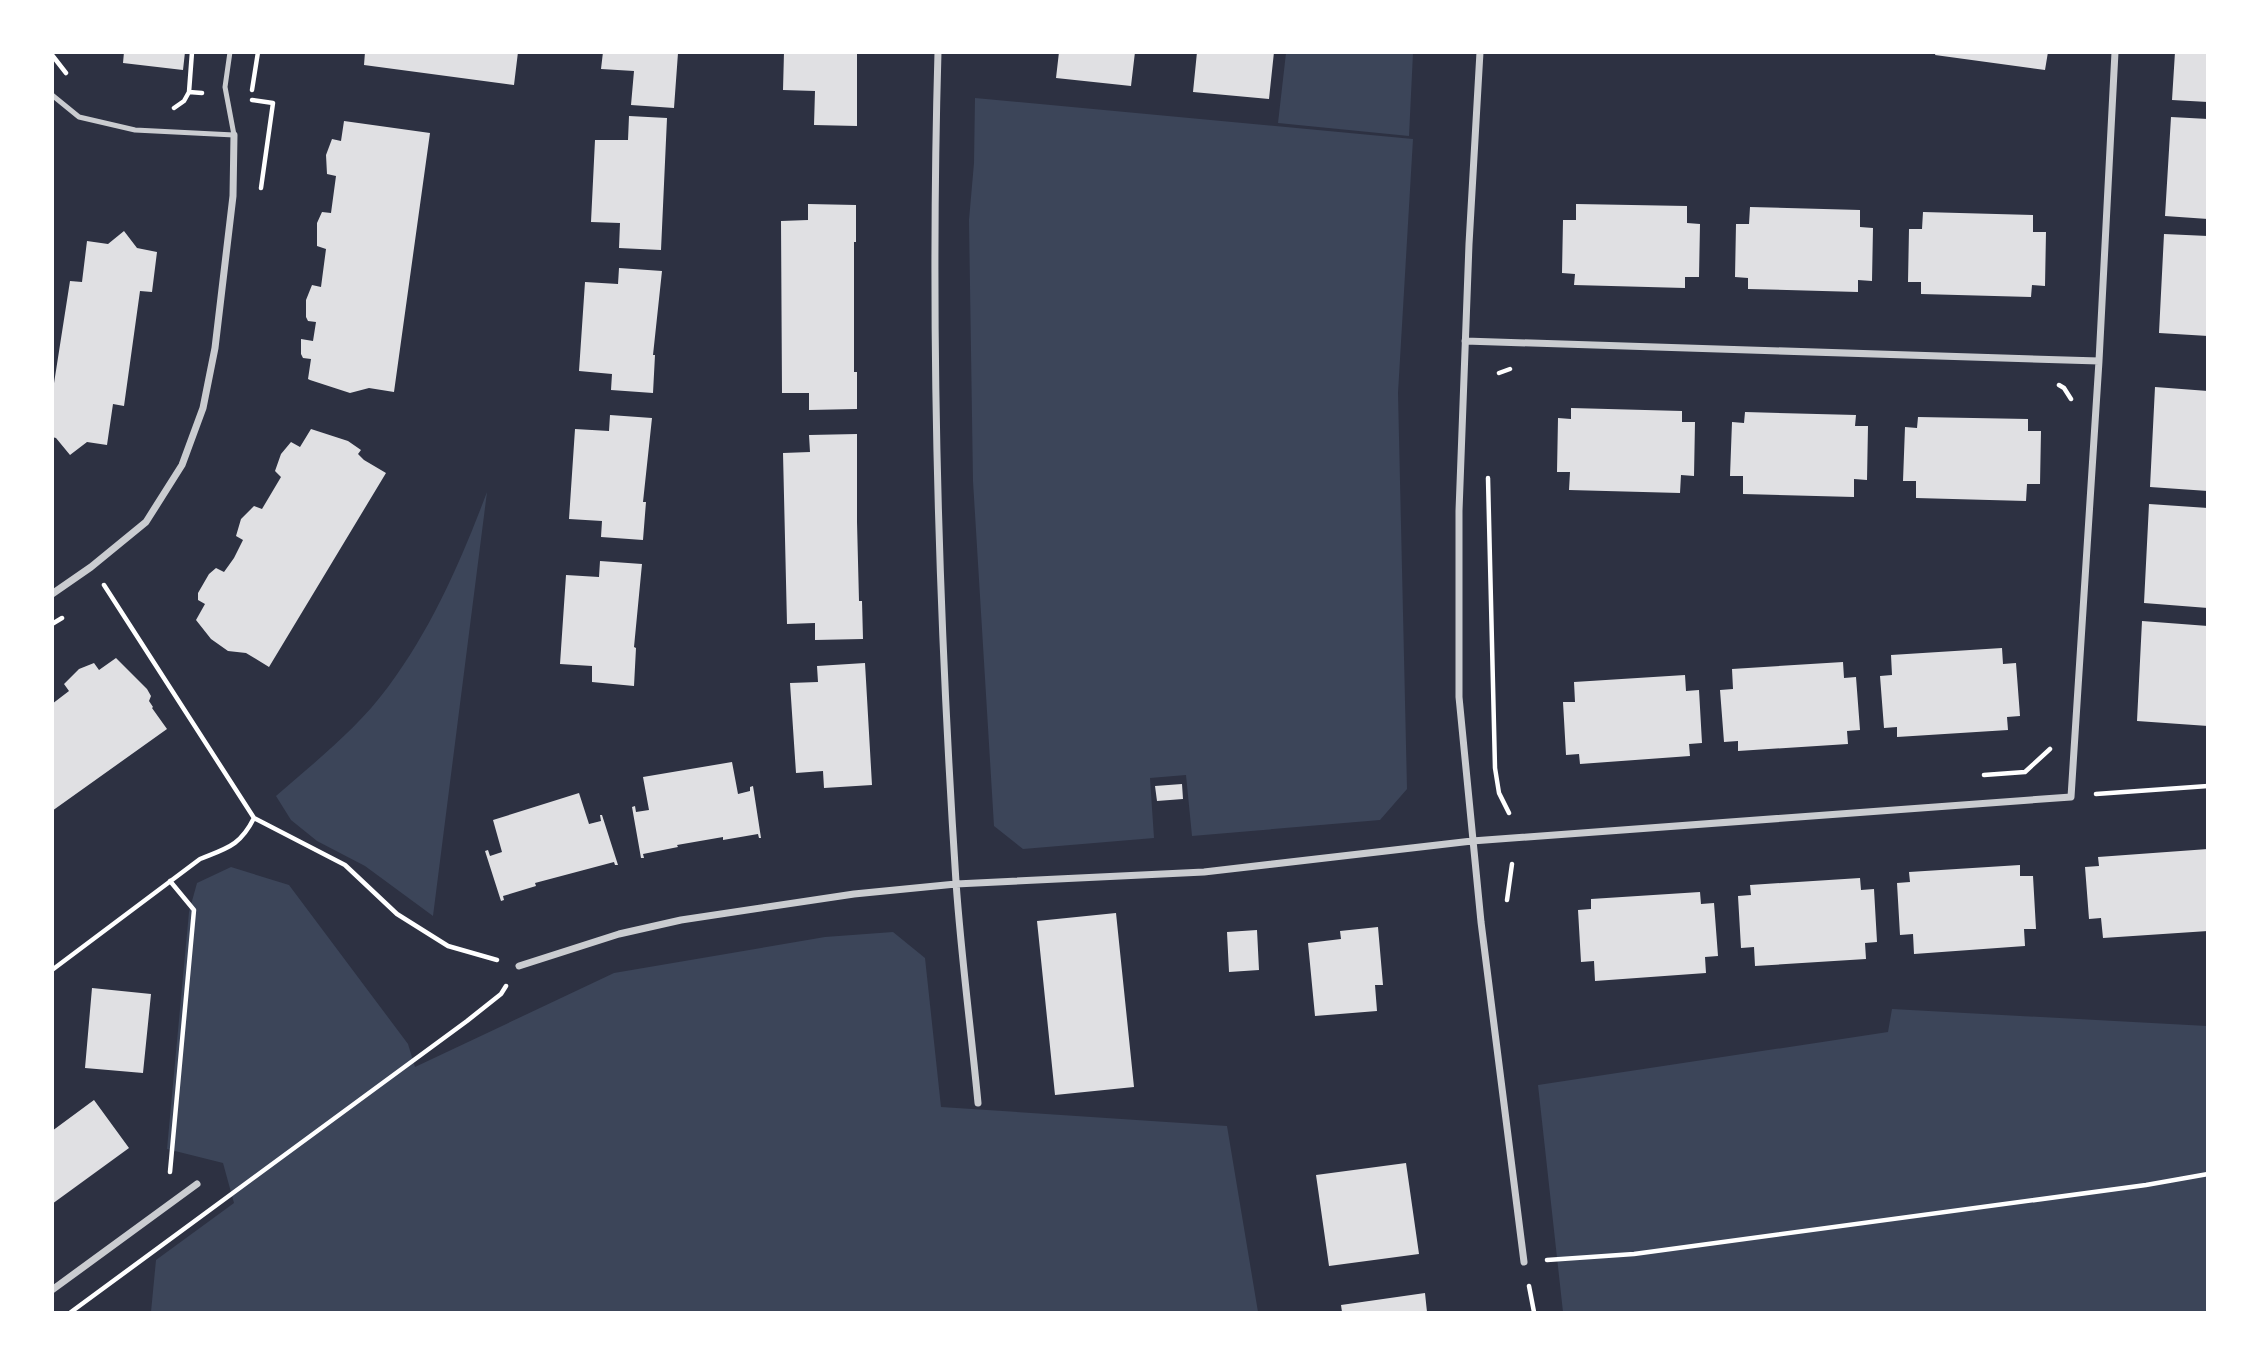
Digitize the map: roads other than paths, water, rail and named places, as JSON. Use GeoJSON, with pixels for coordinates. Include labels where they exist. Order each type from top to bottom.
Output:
{"type":"FeatureCollection","features":[{"type":"Feature","properties":{"kind":"street"},"geometry":{"type":"LineString","coordinates":[[938,52],[934,328],[937,497],[956,884],[978,1102]]}},
{"type":"Feature","properties":{"kind":"street"},"geometry":{"type":"LineString","coordinates":[[1480,52],[1459,511],[1459,697],[1472,841],[1524,1262]]}},
{"type":"Feature","properties":{"kind":"street"},"geometry":{"type":"LineString","coordinates":[[519,966],[619,934],[681,920],[804,901],[956,884],[1204,872],[1472,841],[2071,797],[2099,361],[2115,52]]}},
{"type":"Feature","properties":{"kind":"street"},"geometry":{"type":"LineString","coordinates":[[52,594],[92,567],[146,522],[182,465],[203,408],[215,348],[233,196],[234,135]]}},
{"type":"Feature","properties":{"kind":"street"},"geometry":{"type":"LineString","coordinates":[[1465,341],[2099,361]]}},
{"type":"Feature","properties":{"kind":"street"},"geometry":{"type":"LineString","coordinates":[[52,1290],[197,1184]]}},
{"type":"Feature","properties":{"kind":"lane"},"geometry":{"type":"LineString","coordinates":[[52,95],[79,117],[135,130],[234,135],[225,87],[230,52]]}}]}
